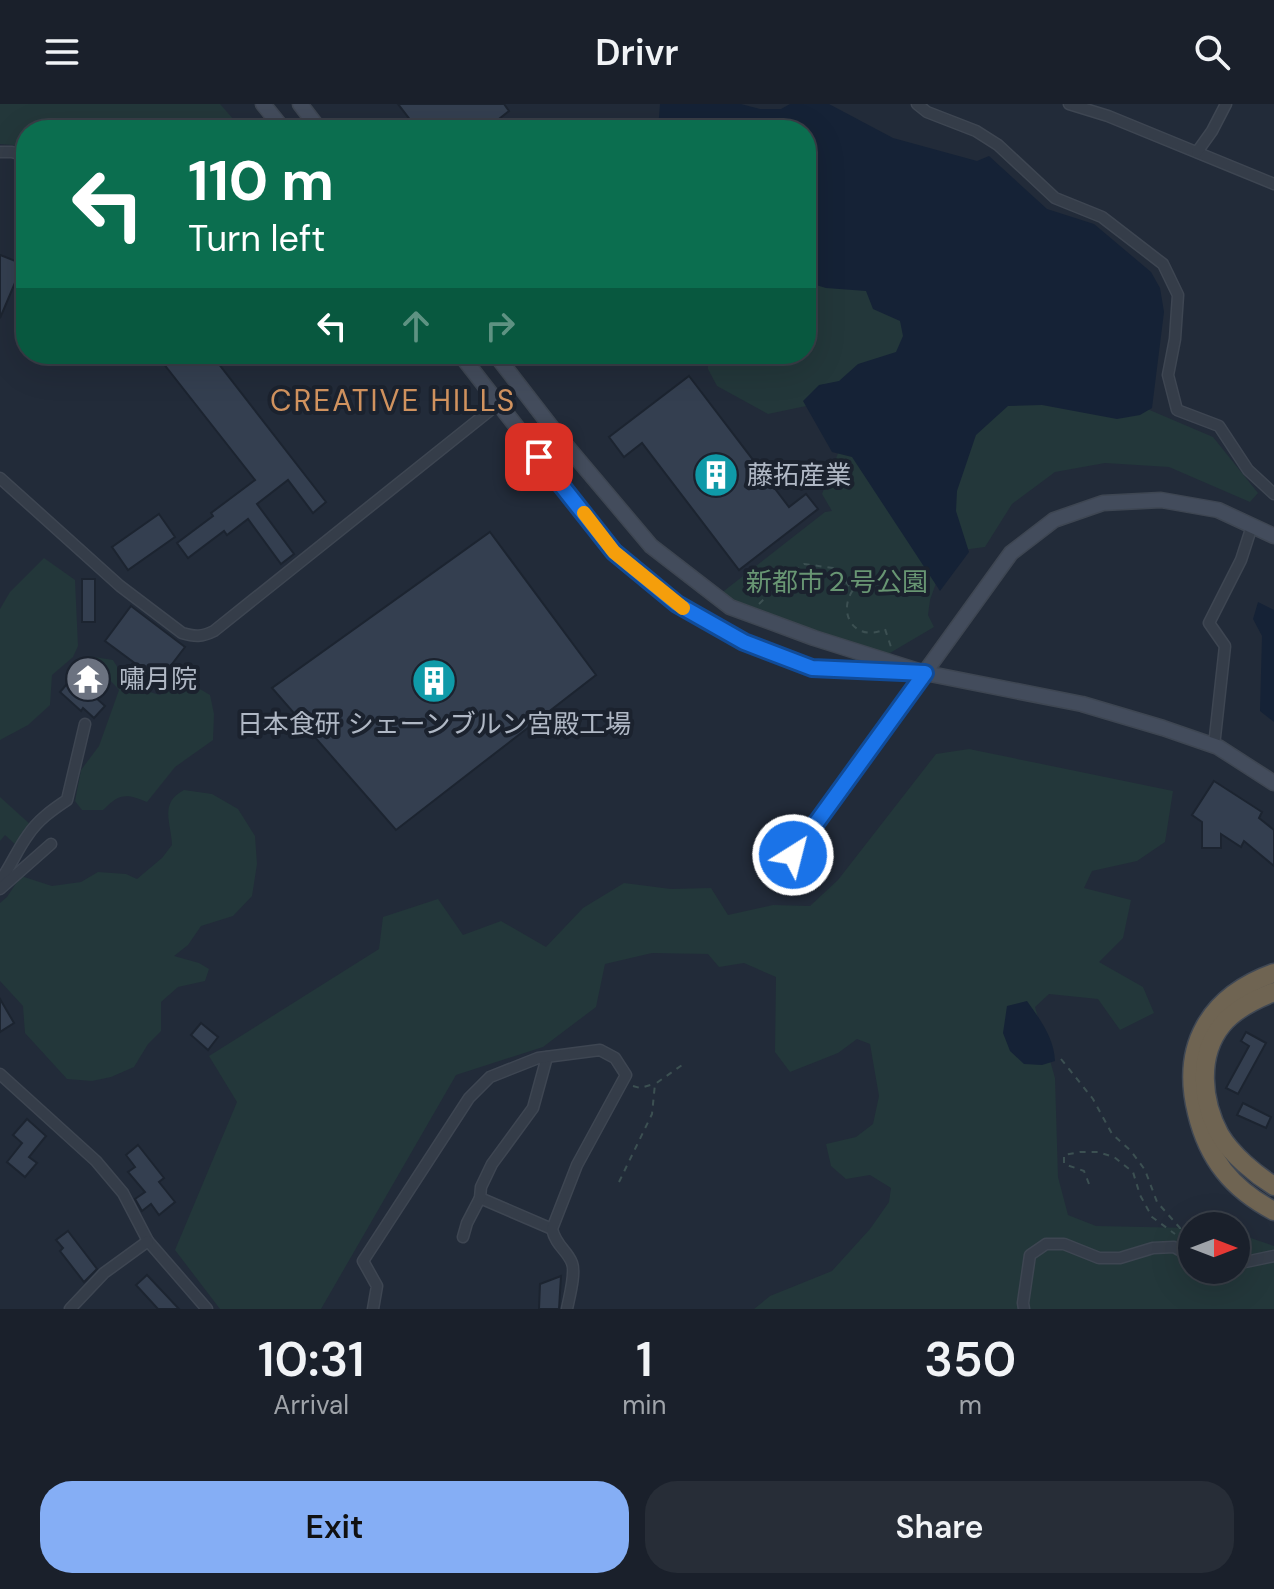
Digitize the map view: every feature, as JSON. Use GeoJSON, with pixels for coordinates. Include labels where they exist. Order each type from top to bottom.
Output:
{"type":"FeatureCollection","features":[{"type":"Feature","properties":{"kind":"highway"},"geometry":{"type":"LineString","coordinates":[[1274,973],[1239,989],[1211,1016],[1202,1033],[1191,1070],[1199,1122],[1220,1167],[1235,1185],[1274,1211]]}},
{"type":"Feature","properties":{"kind":"highway"},"geometry":{"type":"LineString","coordinates":[[1274,992],[1258,998],[1223,1023],[1208,1053],[1204,1090],[1221,1137],[1241,1159],[1274,1186]]}},
{"type":"Feature","properties":{"kind":"street"},"geometry":{"type":"LineString","coordinates":[[263,104],[276,120]]}},
{"type":"Feature","properties":{"kind":"street"},"geometry":{"type":"LineString","coordinates":[[300,104],[312,120]]}},
{"type":"Feature","properties":{"kind":"street"},"geometry":{"type":"LineString","coordinates":[[917,104],[927,112],[976,131],[998,145],[1055,198],[1102,217],[1163,264],[1178,295],[1175,339],[1168,375],[1177,410],[1219,426],[1248,470],[1274,494]]}},
{"type":"Feature","properties":{"kind":"street"},"geometry":{"type":"LineString","coordinates":[[1069,104],[1108,116],[1274,184]]}},
{"type":"Feature","properties":{"kind":"street"},"geometry":{"type":"LineString","coordinates":[[1197,152],[1226,104]]}},
{"type":"Feature","properties":{"kind":"street"},"geometry":{"type":"LineString","coordinates":[[468,364],[614,552],[677,604],[744,642],[812,668],[925,673]]}},
{"type":"Feature","properties":{"kind":"street"},"geometry":{"type":"LineString","coordinates":[[503,364],[559,437],[651,546],[730,607],[814,638],[925,673],[1082,704],[1163,728],[1214,746],[1274,783]]}},
{"type":"Feature","properties":{"kind":"street"},"geometry":{"type":"LineString","coordinates":[[0,478],[133,595],[182,633],[203,637],[498,404]]}},
{"type":"Feature","properties":{"kind":"street"},"geometry":{"type":"LineString","coordinates":[[793,855],[1011,553],[1054,520],[1103,503],[1161,500],[1218,510],[1274,536]]}},
{"type":"Feature","properties":{"kind":"street"},"geometry":{"type":"LineString","coordinates":[[1214,746],[1225,646],[1209,623],[1241,560],[1252,526]]}},
{"type":"Feature","properties":{"kind":"street"},"geometry":{"type":"LineString","coordinates":[[0,881],[27,836],[43,817],[67,800],[85,724]]}},
{"type":"Feature","properties":{"kind":"street"},"geometry":{"type":"LineString","coordinates":[[0,889],[51,844]]}},
{"type":"Feature","properties":{"kind":"street"},"geometry":{"type":"LineString","coordinates":[[373,1309],[377,1286],[363,1261],[469,1098],[490,1077],[538,1058],[600,1050],[615,1058],[626,1075],[577,1165],[552,1229],[555,1240],[572,1262],[567,1309]]}},
{"type":"Feature","properties":{"kind":"street"},"geometry":{"type":"LineString","coordinates":[[463,1237],[492,1164],[533,1108],[547,1057]]}},
{"type":"Feature","properties":{"kind":"street"},"geometry":{"type":"LineString","coordinates":[[0,1074],[96,1161],[123,1193],[148,1241],[207,1309]]}},
{"type":"Feature","properties":{"kind":"street"},"geometry":{"type":"LineString","coordinates":[[480,1198],[552,1229]]}},
{"type":"Feature","properties":{"kind":"street"},"geometry":{"type":"LineString","coordinates":[[70,1309],[104,1273],[148,1241]]}},
{"type":"Feature","properties":{"kind":"street"},"geometry":{"type":"LineString","coordinates":[[1024,1309],[1030,1255],[1046,1244],[1064,1244],[1099,1258],[1120,1258],[1153,1248],[1177,1249]]}},
{"type":"Feature","properties":{"kind":"street"},"geometry":{"type":"LineString","coordinates":[[1250,1261],[1274,1256]]}},
{"type":"Feature","properties":{"kind":"path"},"geometry":{"type":"LineString","coordinates":[[749,614],[804,564],[833,568],[853,590],[846,610],[850,623],[856,629],[869,633],[885,629],[896,664]]}},
{"type":"Feature","properties":{"kind":"path"},"geometry":{"type":"LineString","coordinates":[[1061,1059],[1093,1099],[1112,1134],[1131,1151],[1145,1170],[1157,1202],[1180,1228],[1177,1249]]}},
{"type":"Feature","properties":{"kind":"path"},"geometry":{"type":"LineString","coordinates":[[623,1081],[640,1088],[655,1084],[685,1063]]}},
{"type":"Feature","properties":{"kind":"path"},"geometry":{"type":"LineString","coordinates":[[619,1182],[652,1114],[655,1084]]}},
{"type":"Feature","properties":{"kind":"path"},"geometry":{"type":"LineString","coordinates":[[1089,1184],[1084,1171],[1064,1164],[1064,1155],[1098,1152],[1114,1157],[1133,1172],[1140,1195],[1152,1217],[1175,1234],[1177,1249]]}},
{"type":"Feature","properties":{"kind":"green space"},"geometry":{"type":"Polygon","coordinates":[[[0,104],[220,104],[234,120],[16,120],[16,145],[0,144],[0,104]]]}},
{"type":"Feature","properties":{"kind":"green space","name":"新都市２号公園"},"geometry":{"type":"Polygon","coordinates":[[[816,249],[1004,381],[1105,391],[1213,437],[1258,493],[1250,502],[1169,467],[1105,463],[1055,472],[1012,504],[985,547],[947,552],[930,600],[928,615],[934,627],[878,660],[745,612],[720,594],[825,512],[832,511],[822,494],[848,428],[830,401],[768,414],[717,386],[708,364],[816,364],[816,249]]]}},
{"type":"Feature","properties":{"kind":"green space"},"geometry":{"type":"Polygon","coordinates":[[[44,558],[75,580],[78,646],[73,657],[52,675],[50,705],[28,725],[0,740],[0,609],[10,592],[44,558]]]}},
{"type":"Feature","properties":{"kind":"green space"},"geometry":{"type":"Polygon","coordinates":[[[88,656],[113,660],[129,686],[160,695],[183,679],[210,695],[214,714],[213,740],[175,767],[147,802],[123,797],[103,810],[82,810],[75,801],[81,770],[99,746],[119,690],[88,656]]]}},
{"type":"Feature","properties":{"kind":"green space"},"geometry":{"type":"Polygon","coordinates":[[[969,749],[1173,791],[1165,842],[1137,861],[1092,871],[1084,888],[1131,900],[1123,938],[1099,962],[1143,987],[1154,1013],[1120,1030],[1098,999],[1049,994],[1035,1007],[1055,1078],[1058,1177],[1068,1215],[1096,1226],[1178,1228],[1178,1284],[1250,1284],[1250,1238],[1274,1246],[1274,1309],[754,1309],[770,1296],[832,1271],[870,1229],[889,1202],[891,1188],[870,1175],[846,1179],[831,1166],[826,1144],[856,1137],[873,1124],[879,1096],[870,1044],[857,1039],[838,1053],[790,1072],[775,1052],[776,977],[744,963],[719,967],[708,954],[652,953],[605,964],[596,1007],[543,1047],[456,1075],[321,1309],[220,1309],[175,1250],[237,1102],[209,1056],[379,949],[383,917],[438,899],[463,935],[501,921],[546,947],[583,908],[624,883],[671,889],[711,888],[728,915],[773,905],[810,906],[838,880],[936,754],[969,749]]]}},
{"type":"Feature","properties":{"kind":"green space"},"geometry":{"type":"Polygon","coordinates":[[[184,790],[212,794],[238,809],[255,836],[257,864],[252,896],[233,916],[201,926],[188,945],[174,956],[209,969],[205,981],[178,987],[161,1002],[161,1031],[148,1044],[134,1067],[92,1081],[67,1079],[25,1033],[23,1006],[0,981],[0,903],[21,876],[52,886],[81,882],[98,872],[126,874],[137,879],[172,845],[169,807],[176,795],[184,790]]]}},
{"type":"Feature","properties":{"kind":"green space"},"geometry":{"type":"Polygon","coordinates":[[[0,797],[32,826],[15,844],[5,835],[0,841],[0,797]]]}},
{"type":"Feature","properties":{"kind":"water"},"geometry":{"type":"Polygon","coordinates":[[[660,104],[741,104],[760,109],[781,109],[790,104],[829,104],[893,138],[977,161],[989,156],[1047,209],[1094,224],[1151,272],[1160,288],[1164,312],[1152,408],[1140,415],[1117,419],[1042,405],[1008,406],[976,435],[957,491],[956,511],[969,552],[940,591],[852,457],[832,452],[803,401],[819,385],[839,381],[858,364],[896,352],[903,336],[900,321],[873,309],[866,291],[816,285],[816,120],[659,120],[660,104]]]}},
{"type":"Feature","properties":{"kind":"water"},"geometry":{"type":"Polygon","coordinates":[[[1258,602],[1274,610],[1274,722],[1260,711],[1262,636],[1253,619],[1258,602]]]}},
{"type":"Feature","properties":{"kind":"water"},"geometry":{"type":"Polygon","coordinates":[[[1027,1001],[1049,1037],[1055,1061],[1042,1065],[1024,1064],[1010,1051],[1003,1033],[1007,1006],[1027,1001]]]}},
{"type":"Feature","properties":{"kind":"building"},"geometry":{"type":"Polygon","coordinates":[[[398,104],[504,104],[509,111],[498,120],[410,120],[398,104]]]}},
{"type":"Feature","properties":{"kind":"building"},"geometry":{"type":"Polygon","coordinates":[[[0,255],[16,261],[16,280],[0,318],[0,255]]]}},
{"type":"Feature","properties":{"kind":"building"},"geometry":{"type":"Polygon","coordinates":[[[164,364],[219,364],[326,502],[313,513],[288,480],[257,504],[294,554],[281,564],[248,519],[227,535],[224,531],[188,558],[177,543],[255,480],[164,364]]]}},
{"type":"Feature","properties":{"kind":"building","name":"藤拓産業"},"geometry":{"type":"Polygon","coordinates":[[[689,376],[789,507],[806,494],[818,509],[739,570],[642,443],[624,457],[609,437],[689,376]]]}},
{"type":"Feature","properties":{"kind":"building"},"geometry":{"type":"Polygon","coordinates":[[[159,514],[175,537],[128,570],[112,547],[159,514]]]}},
{"type":"Feature","properties":{"kind":"building","name":"日本食研 シェーンブルン宮殿工場"},"geometry":{"type":"Polygon","coordinates":[[[490,532],[596,675],[396,830],[272,688],[490,532]]]}},
{"type":"Feature","properties":{"kind":"building"},"geometry":{"type":"Polygon","coordinates":[[[82,579],[95,579],[95,622],[82,622],[82,579]]]}},
{"type":"Feature","properties":{"kind":"building"},"geometry":{"type":"Polygon","coordinates":[[[131,606],[185,647],[159,681],[105,641],[131,606]]]}},
{"type":"Feature","properties":{"kind":"building"},"geometry":{"type":"Polygon","coordinates":[[[73,677],[105,706],[94,718],[60,692],[73,677]]]}},
{"type":"Feature","properties":{"kind":"building"},"geometry":{"type":"Polygon","coordinates":[[[1214,781],[1262,812],[1259,818],[1274,830],[1274,866],[1244,841],[1241,847],[1221,834],[1221,848],[1202,848],[1202,822],[1192,815],[1214,781]]]}},
{"type":"Feature","properties":{"kind":"building"},"geometry":{"type":"Polygon","coordinates":[[[0,999],[14,1023],[0,1032],[0,999]]]}},
{"type":"Feature","properties":{"kind":"building"},"geometry":{"type":"Polygon","coordinates":[[[201,1023],[218,1037],[208,1050],[191,1035],[201,1023]]]}},
{"type":"Feature","properties":{"kind":"building"},"geometry":{"type":"Polygon","coordinates":[[[1246,1032],[1266,1043],[1238,1094],[1226,1088],[1249,1046],[1241,1041],[1246,1032]]]}},
{"type":"Feature","properties":{"kind":"building"},"geometry":{"type":"Polygon","coordinates":[[[1243,1103],[1271,1117],[1266,1128],[1237,1115],[1243,1103]]]}},
{"type":"Feature","properties":{"kind":"building"},"geometry":{"type":"Polygon","coordinates":[[[27,1119],[46,1136],[29,1157],[37,1163],[25,1177],[7,1162],[22,1143],[13,1135],[27,1119]]]}},
{"type":"Feature","properties":{"kind":"building"},"geometry":{"type":"Polygon","coordinates":[[[138,1145],[164,1178],[159,1182],[175,1202],[159,1215],[151,1204],[142,1211],[135,1199],[145,1192],[128,1172],[135,1167],[126,1155],[138,1145]]]}},
{"type":"Feature","properties":{"kind":"building"},"geometry":{"type":"Polygon","coordinates":[[[68,1231],[97,1269],[84,1282],[60,1251],[63,1248],[56,1240],[68,1231]]]}},
{"type":"Feature","properties":{"kind":"building"},"geometry":{"type":"Polygon","coordinates":[[[147,1275],[179,1309],[158,1309],[136,1285],[147,1275]]]}},
{"type":"Feature","properties":{"kind":"building"},"geometry":{"type":"Polygon","coordinates":[[[561,1276],[559,1309],[539,1309],[540,1284],[561,1276]]]}},
{"type":"Feature","properties":{"kind":"slow traffic"},"geometry":{"type":"LineString","coordinates":[[584,513],[614,552],[683,608]]}},
{"type":"Feature","properties":{"kind":"place","name":"藤拓産業"},"geometry":{"type":"Point","coordinates":[716,475]}},
{"type":"Feature","properties":{"kind":"place","name":"嘯月院"},"geometry":{"type":"Point","coordinates":[88,679]}},
{"type":"Feature","properties":{"kind":"place","name":"日本食研 シェーンブルン宮殿工場"},"geometry":{"type":"Point","coordinates":[434,681]}},
{"type":"Feature","properties":{"kind":"district","name":"CREATIVE HILLS"},"geometry":{"type":"Point","coordinates":[393,400]}},
{"type":"Feature","properties":{"kind":"route"},"geometry":{"type":"LineString","coordinates":[[539,457],[614,552],[677,604],[744,642],[812,668],[925,673],[793,855]]}}]}
